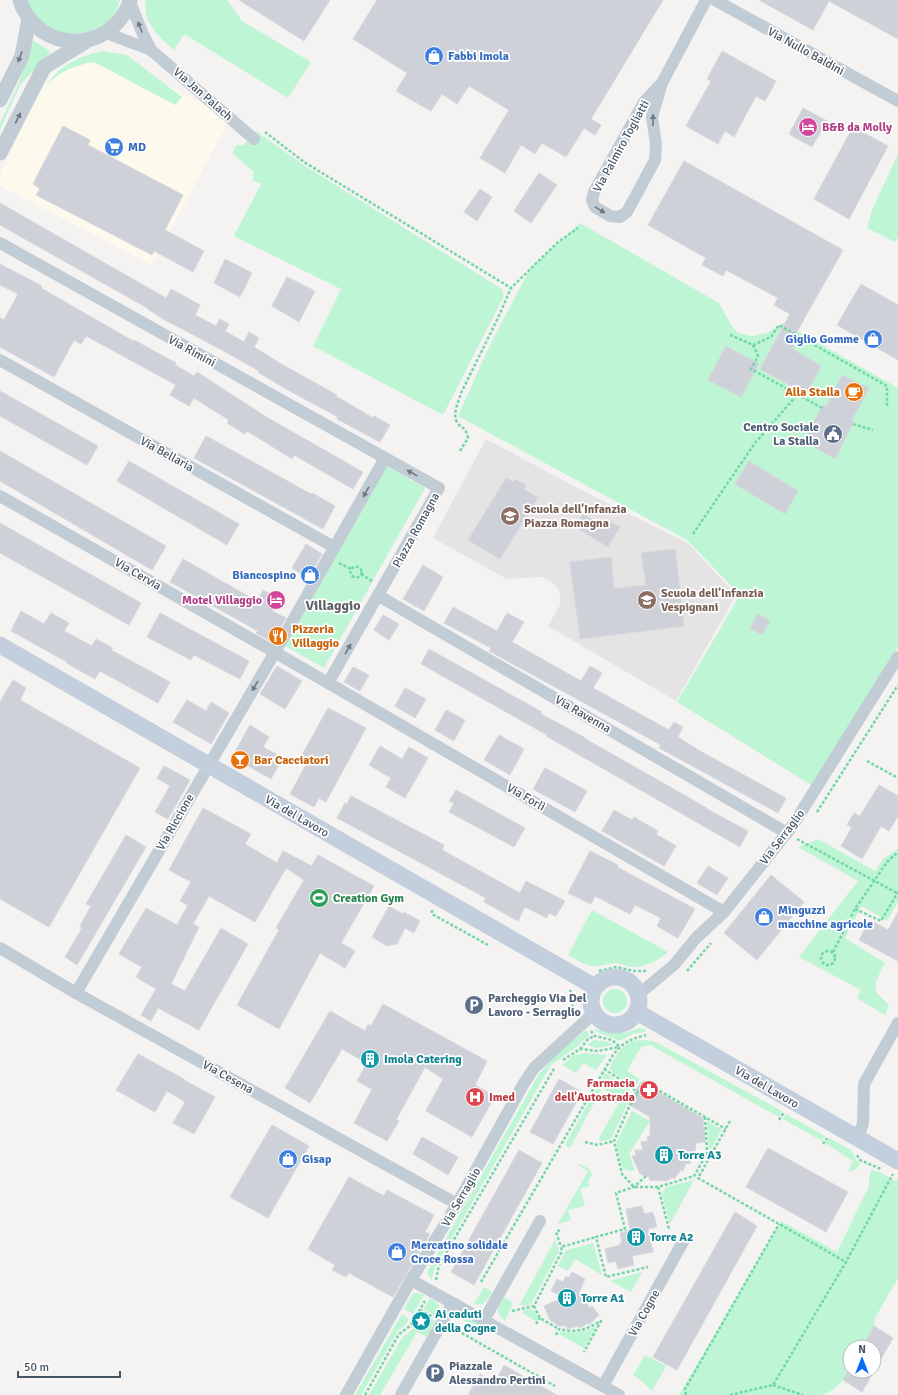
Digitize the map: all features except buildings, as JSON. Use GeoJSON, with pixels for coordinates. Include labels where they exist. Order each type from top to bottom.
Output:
{"type":"FeatureCollection","features":[{"type":"Feature","properties":{"kind":"main road","name":"Via del Lavoro"},"geometry":{"type":"LineString","coordinates":[[0,645],[208,766],[595,987]]}},
{"type":"Feature","properties":{"kind":"main road"},"geometry":{"type":"LineString","coordinates":[[612,976],[626,979],[632,983],[639,994],[639,1006],[637,1012],[626,1023],[619,1025],[605,1023],[594,1013],[590,1000],[595,987],[605,978],[612,976]]}},
{"type":"Feature","properties":{"kind":"main road","name":"Via del Lavoro"},"geometry":{"type":"LineString","coordinates":[[637,1012],[858,1138],[896,1166]]}},
{"type":"Feature","properties":{"kind":"street"},"geometry":{"type":"LineString","coordinates":[[20,0],[29,19],[40,30],[55,38],[71,42],[87,41]]}},
{"type":"Feature","properties":{"kind":"street","name":"Via Palmiro Togliatti"},"geometry":{"type":"LineString","coordinates":[[662,82],[644,102],[594,192],[592,200],[595,207],[610,216],[620,217],[627,212],[656,160],[656,144],[652,117],[662,82],[706,0]]}},
{"type":"Feature","properties":{"kind":"street","name":"Via Nullo Baldini"},"geometry":{"type":"LineString","coordinates":[[715,0],[898,101]]}},
{"type":"Feature","properties":{"kind":"street"},"geometry":{"type":"LineString","coordinates":[[0,153],[44,67],[87,41],[106,33],[120,20],[130,1]]}},
{"type":"Feature","properties":{"kind":"street","name":"Via Jan Palach"},"geometry":{"type":"LineString","coordinates":[[130,1],[151,50]]}},
{"type":"Feature","properties":{"kind":"street"},"geometry":{"type":"LineString","coordinates":[[0,100],[22,56],[29,19]]}},
{"type":"Feature","properties":{"kind":"street","name":"Via Jan Palach"},"geometry":{"type":"LineString","coordinates":[[106,33],[151,50],[254,139]]}},
{"type":"Feature","properties":{"kind":"street","name":"Via Rimini"},"geometry":{"type":"LineString","coordinates":[[0,244],[385,458]]}},
{"type":"Feature","properties":{"kind":"street","name":"Via Bellaria"},"geometry":{"type":"LineString","coordinates":[[0,360],[334,547]]}},
{"type":"Feature","properties":{"kind":"street"},"geometry":{"type":"LineString","coordinates":[[328,683],[275,652],[385,458]]}},
{"type":"Feature","properties":{"kind":"street","name":"Piazza Romagna"},"geometry":{"type":"LineString","coordinates":[[328,683],[379,596],[439,488],[385,458]]}},
{"type":"Feature","properties":{"kind":"street","name":"Via Cervia"},"geometry":{"type":"LineString","coordinates":[[0,496],[275,652]]}},
{"type":"Feature","properties":{"kind":"street","name":"Via Ravenna"},"geometry":{"type":"LineString","coordinates":[[379,596],[787,833]]}},
{"type":"Feature","properties":{"kind":"street","name":"Via Riccione"},"geometry":{"type":"LineString","coordinates":[[76,993],[275,652]]}},
{"type":"Feature","properties":{"kind":"street","name":"Via Serraglio"},"geometry":{"type":"LineString","coordinates":[[639,994],[674,965],[696,938],[724,912],[787,833],[898,658]]}},
{"type":"Feature","properties":{"kind":"street","name":"Via Forlì"},"geometry":{"type":"LineString","coordinates":[[328,683],[724,912]]}},
{"type":"Feature","properties":{"kind":"street","name":"Via Cesena"},"geometry":{"type":"LineString","coordinates":[[0,948],[76,993],[457,1204]]}},
{"type":"Feature","properties":{"kind":"street","name":"Via Serraglio"},"geometry":{"type":"LineString","coordinates":[[346,1395],[411,1280],[457,1204],[524,1083],[534,1068],[594,1013]]}},
{"type":"Feature","properties":{"kind":"street"},"geometry":{"type":"LineString","coordinates":[[858,1138],[863,1123],[864,1084],[898,1023]]}},
{"type":"Feature","properties":{"kind":"street"},"geometry":{"type":"LineString","coordinates":[[484,1320],[540,1221]]}},
{"type":"Feature","properties":{"kind":"street","name":"Via Cogne"},"geometry":{"type":"LineString","coordinates":[[603,1386],[684,1240]]}},
{"type":"Feature","properties":{"kind":"street"},"geometry":{"type":"LineString","coordinates":[[411,1280],[619,1395]]}},
{"type":"Feature","properties":{"kind":"street"},"geometry":{"type":"LineString","coordinates":[[401,1395],[453,1303]]}},
{"type":"Feature","properties":{"kind":"path"},"geometry":{"type":"LineString","coordinates":[[460,451],[468,438],[466,430],[457,422],[455,414],[460,397],[511,288],[558,242],[578,228]]}},
{"type":"Feature","properties":{"kind":"path"},"geometry":{"type":"LineString","coordinates":[[753,345],[772,336],[779,325],[887,386],[888,406]]}},
{"type":"Feature","properties":{"kind":"path"},"geometry":{"type":"LineString","coordinates":[[730,335],[753,345],[758,356],[751,368],[797,396],[822,408]]}},
{"type":"Feature","properties":{"kind":"path"},"geometry":{"type":"LineString","coordinates":[[693,534],[755,443],[797,396]]}},
{"type":"Feature","properties":{"kind":"path"},"geometry":{"type":"LineString","coordinates":[[853,424],[873,430]]}},
{"type":"Feature","properties":{"kind":"path"},"geometry":{"type":"LineString","coordinates":[[337,562],[351,569]]}},
{"type":"Feature","properties":{"kind":"path"},"geometry":{"type":"LineString","coordinates":[[351,569],[356,566],[359,567],[361,574],[374,582]]}},
{"type":"Feature","properties":{"kind":"path"},"geometry":{"type":"LineString","coordinates":[[351,569],[350,572],[353,577],[357,578],[361,574]]}},
{"type":"Feature","properties":{"kind":"path"},"geometry":{"type":"LineString","coordinates":[[819,810],[898,685]]}},
{"type":"Feature","properties":{"kind":"path"},"geometry":{"type":"LineString","coordinates":[[867,761],[898,778]]}},
{"type":"Feature","properties":{"kind":"path"},"geometry":{"type":"LineString","coordinates":[[787,833],[898,892],[881,921],[855,909]]}},
{"type":"Feature","properties":{"kind":"path"},"geometry":{"type":"LineString","coordinates":[[833,952],[855,909],[887,862],[898,852]]}},
{"type":"Feature","properties":{"kind":"path"},"geometry":{"type":"LineString","coordinates":[[826,950],[833,952],[836,958],[834,963],[829,966],[822,964],[820,958],[822,953],[826,950]]}},
{"type":"Feature","properties":{"kind":"path"},"geometry":{"type":"LineString","coordinates":[[592,970],[599,971],[616,968],[634,971],[650,971]]}},
{"type":"Feature","properties":{"kind":"path"},"geometry":{"type":"LineString","coordinates":[[365,1395],[399,1334],[410,1326],[420,1310],[436,1280],[439,1264],[554,1068],[568,1056],[580,1049],[588,1039],[595,1036]]}},
{"type":"Feature","properties":{"kind":"path"},"geometry":{"type":"LineString","coordinates":[[481,1282],[604,1069],[619,1047],[598,1051],[580,1049]]}},
{"type":"Feature","properties":{"kind":"path"},"geometry":{"type":"LineString","coordinates":[[604,1069],[629,1085],[638,1093]]}},
{"type":"Feature","properties":{"kind":"path"},"geometry":{"type":"LineString","coordinates":[[634,1187],[622,1174],[614,1141],[629,1107],[644,1082],[726,1129]]}},
{"type":"Feature","properties":{"kind":"path"},"geometry":{"type":"LineString","coordinates":[[779,1120],[785,1111]]}},
{"type":"Feature","properties":{"kind":"path"},"geometry":{"type":"LineString","coordinates":[[694,1176],[707,1153],[705,1117]]}},
{"type":"Feature","properties":{"kind":"path"},"geometry":{"type":"LineString","coordinates":[[698,1178],[730,1121]]}},
{"type":"Feature","properties":{"kind":"path"},"geometry":{"type":"LineString","coordinates":[[823,1144],[828,1135]]}},
{"type":"Feature","properties":{"kind":"path"},"geometry":{"type":"LineString","coordinates":[[585,1142],[598,1145],[614,1141]]}},
{"type":"Feature","properties":{"kind":"path"},"geometry":{"type":"LineString","coordinates":[[773,1385],[846,1262],[896,1166]]}},
{"type":"Feature","properties":{"kind":"path"},"geometry":{"type":"LineString","coordinates":[[634,1187],[646,1176]]}},
{"type":"Feature","properties":{"kind":"path"},"geometry":{"type":"LineString","coordinates":[[561,1247],[625,1229],[616,1193],[634,1187],[658,1186],[694,1176],[846,1262]]}},
{"type":"Feature","properties":{"kind":"path"},"geometry":{"type":"LineString","coordinates":[[658,1186],[669,1229]]}},
{"type":"Feature","properties":{"kind":"path"},"geometry":{"type":"LineString","coordinates":[[686,1395],[685,1389],[779,1224]]}},
{"type":"Feature","properties":{"kind":"path"},"geometry":{"type":"LineString","coordinates":[[534,1306],[562,1251],[556,1232],[560,1230]]}},
{"type":"Feature","properties":{"kind":"path"},"geometry":{"type":"LineString","coordinates":[[596,1237],[606,1277],[648,1267]]}},
{"type":"Feature","properties":{"kind":"path"},"geometry":{"type":"LineString","coordinates":[[512,1311],[534,1306]]}},
{"type":"Feature","properties":{"kind":"path"},"geometry":{"type":"LineString","coordinates":[[534,1306],[540,1318],[559,1329],[572,1332],[586,1329],[602,1321],[584,1352]]}},
{"type":"Feature","properties":{"kind":"path"},"geometry":{"type":"LineString","coordinates":[[420,1310],[436,1319]]}},
{"type":"Feature","properties":{"kind":"path"},"geometry":{"type":"LineString","coordinates":[[536,1324],[540,1318]]}},
{"type":"Feature","properties":{"kind":"path"},"geometry":{"type":"LineString","coordinates":[[449,1326],[555,1386]]}},
{"type":"Feature","properties":{"kind":"path"},"geometry":{"type":"LineString","coordinates":[[556,1335],[559,1329]]}},
{"type":"Feature","properties":{"kind":"path"},"geometry":{"type":"LineString","coordinates":[[730,1395],[773,1385],[803,1395]]}},
{"type":"Feature","properties":{"kind":"shaded area","name":"MD"},"geometry":{"type":"Polygon","coordinates":[[[103,51],[230,119],[152,265],[0,186],[0,175],[31,109],[51,75],[72,60],[103,51]]]}},
{"type":"Feature","properties":{"kind":"shaded area","name":"Scuola dell'Infanzia Vespignani"},"geometry":{"type":"Polygon","coordinates":[[[486,439],[587,493],[688,543],[736,595],[676,701],[548,626],[560,605],[560,593],[556,586],[550,581],[542,577],[507,579],[433,538],[486,439]]]}},
{"type":"Feature","properties":{"kind":"green space"},"geometry":{"type":"Polygon","coordinates":[[[27,0],[120,0],[116,12],[106,24],[93,32],[62,35],[35,17],[27,0]]]}},
{"type":"Feature","properties":{"kind":"green space"},"geometry":{"type":"Polygon","coordinates":[[[146,0],[227,0],[242,21],[311,62],[288,98],[184,34],[174,50],[157,34],[149,22],[145,8],[146,0]]]}},
{"type":"Feature","properties":{"kind":"green space"},"geometry":{"type":"Polygon","coordinates":[[[31,39],[51,52],[20,85],[0,130],[0,123],[19,83],[31,39]]]}},
{"type":"Feature","properties":{"kind":"green space"},"geometry":{"type":"Polygon","coordinates":[[[103,51],[127,55],[182,97],[175,105],[94,62],[80,65],[62,73],[46,86],[57,72],[70,62],[103,51]]]}},
{"type":"Feature","properties":{"kind":"green space"},"geometry":{"type":"Polygon","coordinates":[[[256,131],[302,164],[502,289],[504,296],[443,415],[313,346],[341,289],[234,236],[261,184],[252,180],[254,176],[252,174],[254,172],[233,154],[233,151],[237,145],[244,145],[256,131]]]}},
{"type":"Feature","properties":{"kind":"green space"},"geometry":{"type":"Polygon","coordinates":[[[898,154],[898,237],[895,242],[867,228],[872,210],[898,154]]]}},
{"type":"Feature","properties":{"kind":"green space"},"geometry":{"type":"Polygon","coordinates":[[[580,223],[719,303],[731,325],[738,333],[752,336],[767,333],[783,323],[898,388],[898,647],[816,788],[677,702],[740,595],[687,540],[458,416],[490,345],[531,267],[580,223]]]}},
{"type":"Feature","properties":{"kind":"green space"},"geometry":{"type":"Polygon","coordinates":[[[387,466],[425,488],[324,668],[285,646],[387,466]]]}},
{"type":"Feature","properties":{"kind":"green space"},"geometry":{"type":"Polygon","coordinates":[[[818,839],[875,871],[884,858],[898,849],[898,902],[887,921],[862,906],[845,938],[885,963],[876,981],[876,992],[889,1005],[885,1015],[857,998],[861,990],[799,957],[858,881],[798,847],[818,839]]]}},
{"type":"Feature","properties":{"kind":"green space"},"geometry":{"type":"Polygon","coordinates":[[[592,910],[668,952],[661,958],[638,967],[630,967],[616,963],[593,966],[578,961],[568,955],[592,910]]]}},
{"type":"Feature","properties":{"kind":"green space"},"geometry":{"type":"Polygon","coordinates":[[[615,989],[624,992],[627,1001],[624,1010],[615,1013],[606,1010],[603,1001],[606,992],[615,989]]]}},
{"type":"Feature","properties":{"kind":"green space"},"geometry":{"type":"Polygon","coordinates":[[[640,1028],[645,1029],[645,1032],[633,1034],[619,1041],[594,1030],[617,1033],[628,1032],[640,1028]]]}},
{"type":"Feature","properties":{"kind":"green space"},"geometry":{"type":"Polygon","coordinates":[[[586,1030],[590,1036],[551,1065],[434,1269],[432,1280],[428,1276],[428,1270],[539,1074],[558,1053],[586,1030]]]}},
{"type":"Feature","properties":{"kind":"green space"},"geometry":{"type":"Polygon","coordinates":[[[594,1040],[609,1042],[614,1045],[597,1048],[587,1045],[594,1040]]]}},
{"type":"Feature","properties":{"kind":"green space"},"geometry":{"type":"Polygon","coordinates":[[[632,1041],[653,1041],[667,1048],[782,1111],[779,1117],[650,1045],[641,1047],[627,1071],[640,1079],[636,1085],[631,1084],[612,1072],[610,1068],[611,1063],[621,1049],[632,1041]]]}},
{"type":"Feature","properties":{"kind":"green space"},"geometry":{"type":"Polygon","coordinates":[[[586,1053],[607,1055],[596,1070],[583,1063],[576,1073],[562,1065],[574,1055],[586,1053]]]}},
{"type":"Feature","properties":{"kind":"green space"},"geometry":{"type":"Polygon","coordinates":[[[605,1073],[625,1086],[632,1094],[611,1139],[600,1142],[599,1138],[621,1100],[602,1088],[570,1148],[565,1145],[605,1073]]]}},
{"type":"Feature","properties":{"kind":"green space"},"geometry":{"type":"Polygon","coordinates":[[[632,1111],[650,1121],[629,1154],[635,1170],[629,1171],[622,1168],[616,1143],[632,1111]]]}},
{"type":"Feature","properties":{"kind":"green space"},"geometry":{"type":"Polygon","coordinates":[[[786,1114],[825,1136],[822,1141],[783,1119],[786,1114]]]}},
{"type":"Feature","properties":{"kind":"green space"},"geometry":{"type":"Polygon","coordinates":[[[707,1121],[722,1129],[709,1153],[707,1121]]]}},
{"type":"Feature","properties":{"kind":"green space"},"geometry":{"type":"Polygon","coordinates":[[[829,1138],[851,1150],[856,1160],[860,1163],[857,1168],[848,1171],[853,1161],[825,1143],[829,1138]]]}},
{"type":"Feature","properties":{"kind":"green space"},"geometry":{"type":"Polygon","coordinates":[[[580,1164],[589,1169],[592,1174],[588,1182],[590,1186],[580,1189],[585,1206],[568,1210],[571,1220],[558,1224],[588,1171],[579,1166],[580,1164]]]}},
{"type":"Feature","properties":{"kind":"green space"},"geometry":{"type":"Polygon","coordinates":[[[871,1170],[880,1172],[895,1181],[898,1178],[898,1278],[875,1318],[874,1326],[867,1339],[842,1339],[843,1379],[836,1387],[823,1395],[679,1395],[781,1221],[837,1252],[869,1186],[871,1170]]]}},
{"type":"Feature","properties":{"kind":"green space"},"geometry":{"type":"Polygon","coordinates":[[[694,1180],[670,1224],[662,1194],[666,1187],[694,1180]]]}},
{"type":"Feature","properties":{"kind":"green space"},"geometry":{"type":"Polygon","coordinates":[[[555,1240],[559,1251],[531,1304],[523,1306],[520,1304],[555,1240]]]}},
{"type":"Feature","properties":{"kind":"green space"},"geometry":{"type":"Polygon","coordinates":[[[593,1243],[602,1275],[575,1259],[568,1271],[558,1266],[566,1250],[593,1243]]]}},
{"type":"Feature","properties":{"kind":"green space"},"geometry":{"type":"Polygon","coordinates":[[[642,1272],[631,1292],[610,1281],[642,1272]]]}},
{"type":"Feature","properties":{"kind":"green space"},"geometry":{"type":"Polygon","coordinates":[[[484,1287],[492,1292],[483,1304],[474,1304],[484,1287]]]}},
{"type":"Feature","properties":{"kind":"green space"},"geometry":{"type":"Polygon","coordinates":[[[415,1293],[424,1295],[413,1314],[404,1309],[412,1295],[415,1293]]]}},
{"type":"Feature","properties":{"kind":"green space"},"geometry":{"type":"Polygon","coordinates":[[[504,1297],[513,1303],[505,1321],[498,1312],[504,1297]]]}},
{"type":"Feature","properties":{"kind":"green space"},"geometry":{"type":"Polygon","coordinates":[[[430,1298],[440,1307],[438,1317],[424,1309],[430,1298]]]}},
{"type":"Feature","properties":{"kind":"green space"},"geometry":{"type":"Polygon","coordinates":[[[457,1309],[488,1327],[485,1333],[454,1315],[457,1309]]]}},
{"type":"Feature","properties":{"kind":"green space"},"geometry":{"type":"Polygon","coordinates":[[[531,1309],[535,1311],[539,1318],[536,1321],[522,1313],[524,1310],[531,1309]]]}},
{"type":"Feature","properties":{"kind":"green space"},"geometry":{"type":"Polygon","coordinates":[[[422,1313],[435,1321],[427,1337],[417,1332],[380,1395],[369,1395],[402,1338],[414,1328],[422,1313]]]}},
{"type":"Feature","properties":{"kind":"green space"},"geometry":{"type":"Polygon","coordinates":[[[402,1314],[409,1319],[398,1331],[361,1395],[355,1395],[402,1314]]]}},
{"type":"Feature","properties":{"kind":"green space"},"geometry":{"type":"Polygon","coordinates":[[[597,1326],[584,1348],[559,1334],[561,1331],[579,1332],[597,1326]]]}},
{"type":"Feature","properties":{"kind":"green space"},"geometry":{"type":"Polygon","coordinates":[[[645,1355],[666,1366],[652,1391],[633,1375],[645,1355]]]}},
{"type":"Feature","properties":{"kind":"place","name":"Fabbi Imola"},"geometry":{"type":"Point","coordinates":[434,56]}},
{"type":"Feature","properties":{"kind":"place","name":"B&B da Molly"},"geometry":{"type":"Point","coordinates":[808,127]}},
{"type":"Feature","properties":{"kind":"place","name":"MD"},"geometry":{"type":"Point","coordinates":[114,147]}},
{"type":"Feature","properties":{"kind":"place","name":"Giglio Gomme"},"geometry":{"type":"Point","coordinates":[873,339]}},
{"type":"Feature","properties":{"kind":"place","name":"Alla Stalla"},"geometry":{"type":"Point","coordinates":[854,392]}},
{"type":"Feature","properties":{"kind":"place","name":"Centro Sociale La Stalla"},"geometry":{"type":"Point","coordinates":[833,434]}},
{"type":"Feature","properties":{"kind":"place","name":"Scuola dell'Infanzia Piazza Romagna"},"geometry":{"type":"Point","coordinates":[510,516]}},
{"type":"Feature","properties":{"kind":"place","name":"Biancospino"},"geometry":{"type":"Point","coordinates":[310,575]}},
{"type":"Feature","properties":{"kind":"place","name":"Motel Villaggio"},"geometry":{"type":"Point","coordinates":[276,600]}},
{"type":"Feature","properties":{"kind":"place","name":"Scuola dell'Infanzia Vespignani"},"geometry":{"type":"Point","coordinates":[647,600]}},
{"type":"Feature","properties":{"kind":"place","name":"Pizzeria Villaggio"},"geometry":{"type":"Point","coordinates":[278,636]}},
{"type":"Feature","properties":{"kind":"place","name":"Bar Cacciatori"},"geometry":{"type":"Point","coordinates":[240,760]}},
{"type":"Feature","properties":{"kind":"place","name":"Creation Gym"},"geometry":{"type":"Point","coordinates":[319,898]}},
{"type":"Feature","properties":{"kind":"place","name":"Minguzzi macchine agricole"},"geometry":{"type":"Point","coordinates":[764,917]}},
{"type":"Feature","properties":{"kind":"place","name":"Parcheggio Via Del Lavoro - Serraglio"},"geometry":{"type":"Point","coordinates":[474,1005]}},
{"type":"Feature","properties":{"kind":"place","name":"Imola Catering"},"geometry":{"type":"Point","coordinates":[370,1059]}},
{"type":"Feature","properties":{"kind":"place","name":"Farmacia dell'Autostrada"},"geometry":{"type":"Point","coordinates":[649,1090]}},
{"type":"Feature","properties":{"kind":"place","name":"Imed"},"geometry":{"type":"Point","coordinates":[475,1097]}},
{"type":"Feature","properties":{"kind":"place","name":"Torre A3"},"geometry":{"type":"Point","coordinates":[664,1155]}},
{"type":"Feature","properties":{"kind":"place","name":"Gisap"},"geometry":{"type":"Point","coordinates":[288,1159]}},
{"type":"Feature","properties":{"kind":"place","name":"Torre A2"},"geometry":{"type":"Point","coordinates":[636,1237]}},
{"type":"Feature","properties":{"kind":"place","name":"Mercatino solidale Croce Rossa"},"geometry":{"type":"Point","coordinates":[397,1252]}},
{"type":"Feature","properties":{"kind":"place","name":"Torre A1"},"geometry":{"type":"Point","coordinates":[567,1298]}},
{"type":"Feature","properties":{"kind":"place","name":"Ai caduti della Cogne"},"geometry":{"type":"Point","coordinates":[421,1321]}},
{"type":"Feature","properties":{"kind":"place","name":"Piazzale Alessandro Pertini"},"geometry":{"type":"Point","coordinates":[435,1373]}},
{"type":"Feature","properties":{"kind":"district","name":"Villaggio"},"geometry":{"type":"Point","coordinates":[333,605]}}]}
